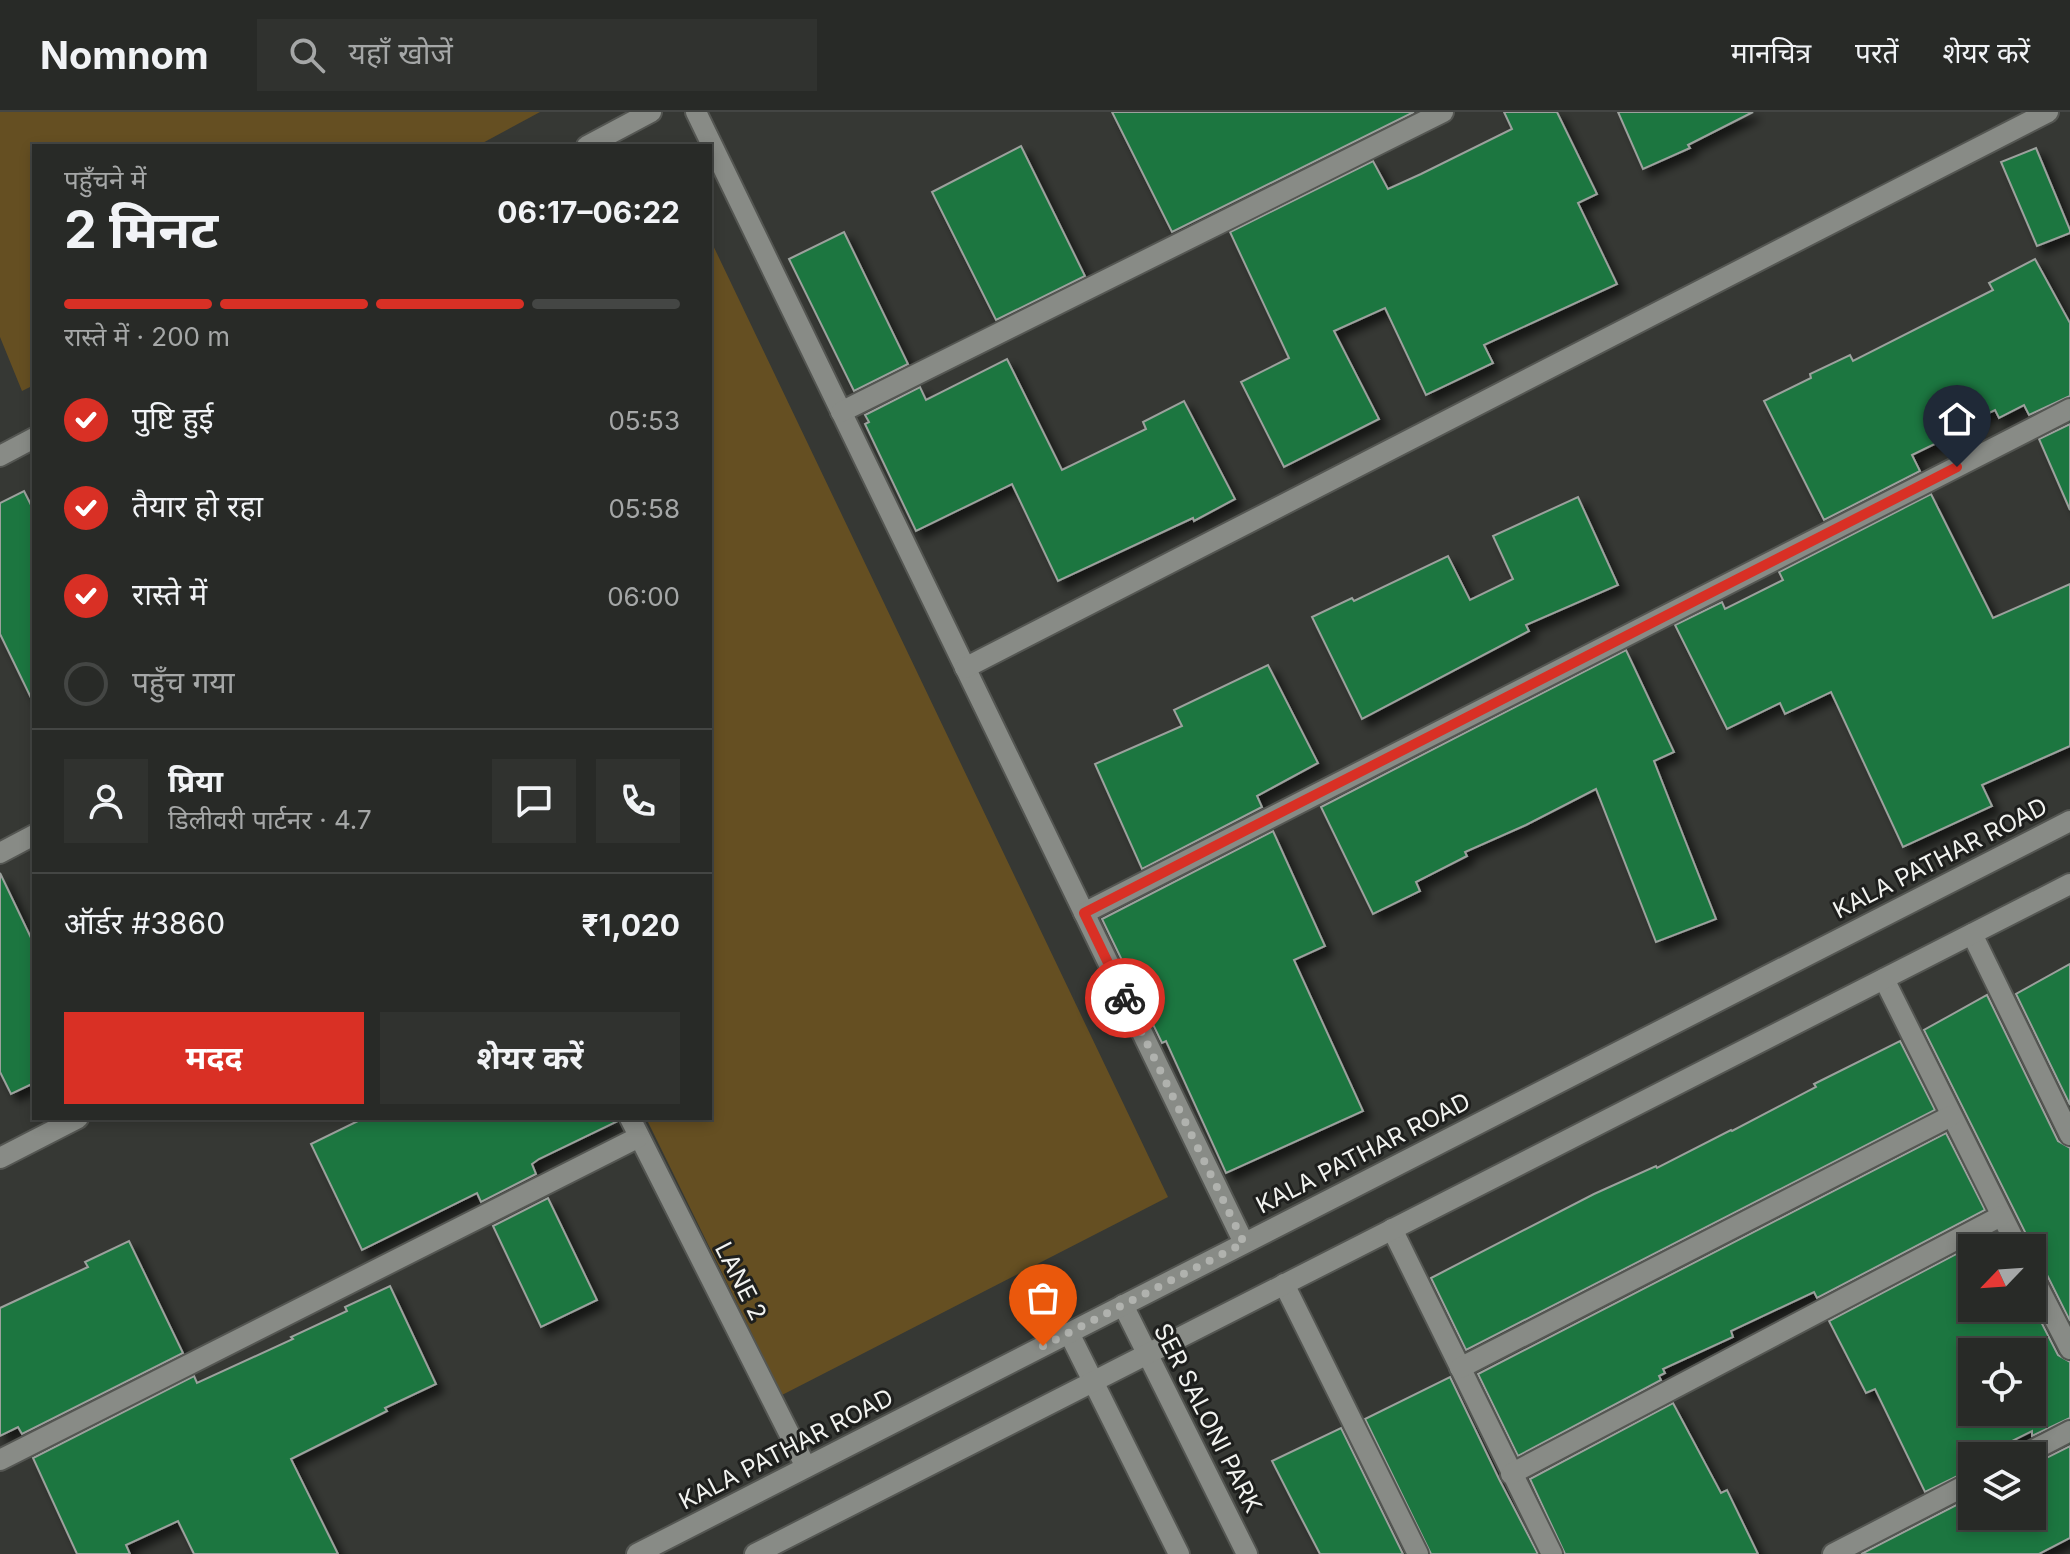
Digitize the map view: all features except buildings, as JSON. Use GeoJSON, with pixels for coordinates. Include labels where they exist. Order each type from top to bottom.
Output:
{"type":"FeatureCollection","features":[{"type":"Feature","properties":{"kind":"street"},"geometry":{"type":"LineString","coordinates":[[591,144],[651,112]]}},
{"type":"Feature","properties":{"kind":"street"},"geometry":{"type":"LineString","coordinates":[[696,112],[711,144]]}},
{"type":"Feature","properties":{"kind":"street"},"geometry":{"type":"LineString","coordinates":[[841,412],[1443,112]]}},
{"type":"Feature","properties":{"kind":"street"},"geometry":{"type":"LineString","coordinates":[[965,668],[2048,112]]}},
{"type":"Feature","properties":{"kind":"street"},"geometry":{"type":"LineString","coordinates":[[712,145],[1244,1243]]}},
{"type":"Feature","properties":{"kind":"street"},"geometry":{"type":"LineString","coordinates":[[1084,913],[2070,409]]}},
{"type":"Feature","properties":{"kind":"street"},"geometry":{"type":"LineString","coordinates":[[2,447],[32,439]]}},
{"type":"Feature","properties":{"kind":"street","name":"KALA PATHAR ROAD"},"geometry":{"type":"LineString","coordinates":[[637,1554],[2070,821]]}},
{"type":"Feature","properties":{"kind":"street"},"geometry":{"type":"LineString","coordinates":[[0,853],[32,836]]}},
{"type":"Feature","properties":{"kind":"street"},"geometry":{"type":"LineString","coordinates":[[755,1554],[2070,884]]}},
{"type":"Feature","properties":{"kind":"street"},"geometry":{"type":"LineString","coordinates":[[1972,934],[2070,1135]]}},
{"type":"Feature","properties":{"kind":"street"},"geometry":{"type":"LineString","coordinates":[[1884,979],[2011,1234]]}},
{"type":"Feature","properties":{"kind":"street"},"geometry":{"type":"LineString","coordinates":[[1460,1368],[1951,1116]]}},
{"type":"Feature","properties":{"kind":"street"},"geometry":{"type":"LineString","coordinates":[[0,1158],[74,1120]]}},
{"type":"Feature","properties":{"kind":"street"},"geometry":{"type":"LineString","coordinates":[[0,1460],[635,1127]]}},
{"type":"Feature","properties":{"kind":"street","name":"LANE 2"},"geometry":{"type":"LineString","coordinates":[[635,1127],[806,1467]]}},
{"type":"Feature","properties":{"kind":"street"},"geometry":{"type":"LineString","coordinates":[[1511,1474],[2001,1216]]}},
{"type":"Feature","properties":{"kind":"street"},"geometry":{"type":"LineString","coordinates":[[1392,1229],[1552,1554]]}},
{"type":"Feature","properties":{"kind":"street"},"geometry":{"type":"LineString","coordinates":[[1284,1284],[1418,1554]]}},
{"type":"Feature","properties":{"kind":"street"},"geometry":{"type":"LineString","coordinates":[[2046,1302],[2070,1349]]}},
{"type":"Feature","properties":{"kind":"street","name":"SER SALONI PARK"},"geometry":{"type":"LineString","coordinates":[[1123,1305],[1247,1554]]}},
{"type":"Feature","properties":{"kind":"street"},"geometry":{"type":"LineString","coordinates":[[1069,1333],[1179,1554]]}},
{"type":"Feature","properties":{"kind":"street"},"geometry":{"type":"LineString","coordinates":[[2046,1444],[2070,1431]]}},
{"type":"Feature","properties":{"kind":"street"},"geometry":{"type":"LineString","coordinates":[[1833,1554],[1958,1489]]}},
{"type":"Feature","properties":{"kind":"shaded area"},"geometry":{"type":"Polygon","coordinates":[[[0,112],[540,112],[481,144],[32,144],[32,386],[22,391],[0,337],[0,112]]]}},
{"type":"Feature","properties":{"kind":"shaded area"},"geometry":{"type":"Polygon","coordinates":[[[712,243],[1168,1197],[782,1395],[647,1120],[712,1120],[712,243]]]}},
{"type":"Feature","properties":{"kind":"way so far"},"geometry":{"type":"LineString","coordinates":[[1043,1346],[1244,1243],[1125,998]]}},
{"type":"Feature","properties":{"kind":"route"},"geometry":{"type":"LineString","coordinates":[[1125,998],[1084,913],[1957,467]]}}]}
